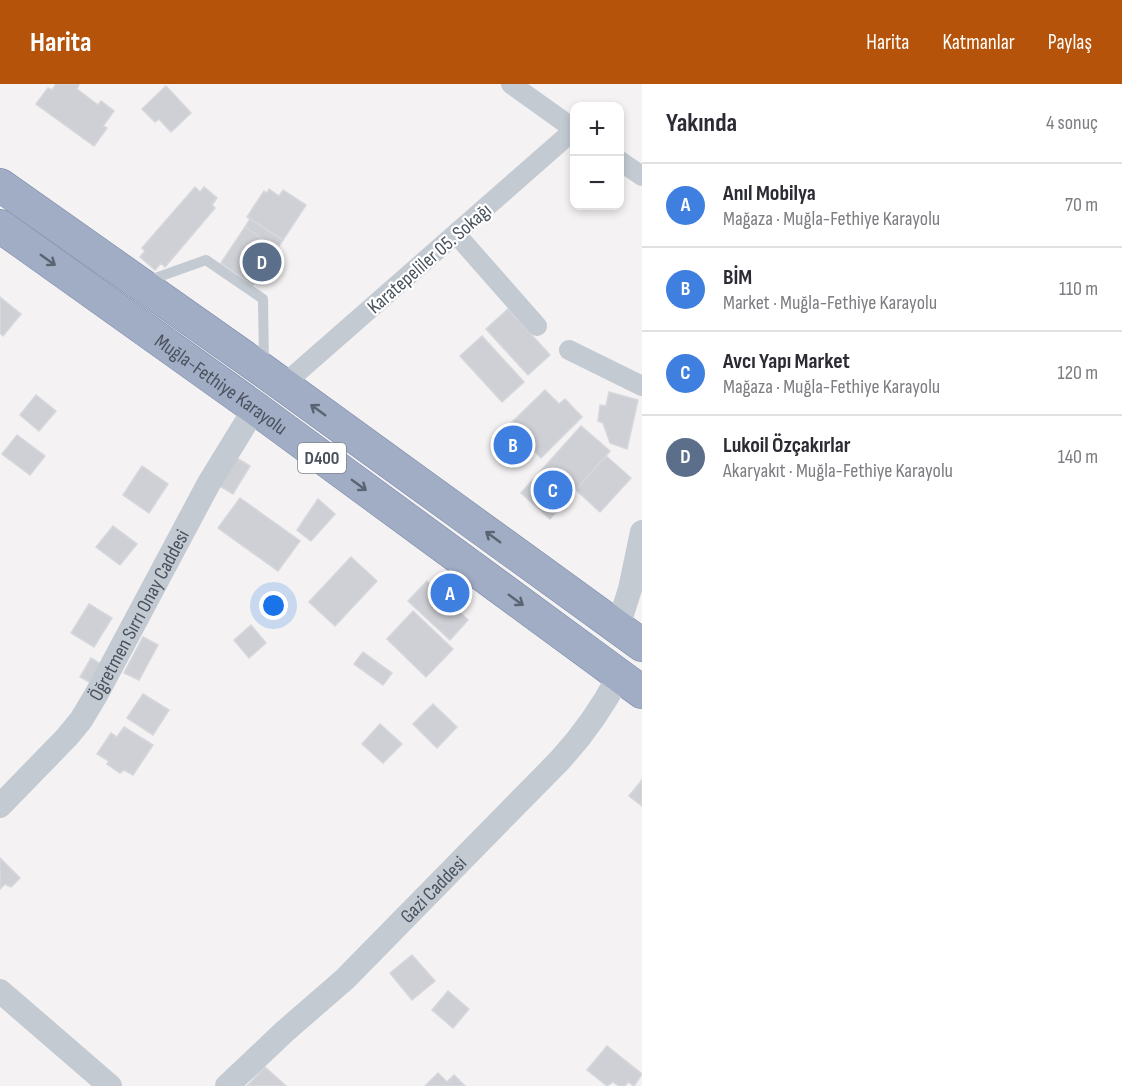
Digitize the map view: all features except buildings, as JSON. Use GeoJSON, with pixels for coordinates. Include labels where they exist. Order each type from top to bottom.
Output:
{"type":"FeatureCollection","features":[{"type":"Feature","properties":{"kind":"highway","name":"Muğla-Fethiye Karayolu"},"geometry":{"type":"LineString","coordinates":[[0,185],[274,378],[630,636]]}},
{"type":"Feature","properties":{"kind":"highway","name":"Muğla-Fethiye Karayolu"},"geometry":{"type":"LineString","coordinates":[[0,226],[255,408],[631,684]]}},
{"type":"Feature","properties":{"kind":"street"},"geometry":{"type":"LineString","coordinates":[[512,84],[570,127]]}},
{"type":"Feature","properties":{"kind":"street","name":"Karatepeliler 05. Sokağı"},"geometry":{"type":"LineString","coordinates":[[274,378],[456,234],[570,134]]}},
{"type":"Feature","properties":{"kind":"street"},"geometry":{"type":"LineString","coordinates":[[624,164],[642,176]]}},
{"type":"Feature","properties":{"kind":"street"},"geometry":{"type":"LineString","coordinates":[[456,234],[537,326]]}},
{"type":"Feature","properties":{"kind":"street"},"geometry":{"type":"LineString","coordinates":[[569,350],[642,386]]}},
{"type":"Feature","properties":{"kind":"street","name":"Öğretmen Sırrı Onay Caddesi"},"geometry":{"type":"LineString","coordinates":[[0,806],[81,720],[101,687],[208,483],[255,408]]}},
{"type":"Feature","properties":{"kind":"street"},"geometry":{"type":"LineString","coordinates":[[630,636],[642,532]]}},
{"type":"Feature","properties":{"kind":"street","name":"Gazi Caddesi"},"geometry":{"type":"LineString","coordinates":[[227,1086],[378,947],[584,735],[600,712],[631,684]]}},
{"type":"Feature","properties":{"kind":"street"},"geometry":{"type":"LineString","coordinates":[[0,992],[110,1086]]}},
{"type":"Feature","properties":{"kind":"lane"},"geometry":{"type":"LineString","coordinates":[[140,284],[206,260],[263,299],[274,378]]}},
{"type":"Feature","properties":{"kind":"place","name":"Lukoil Özçakırlar"},"geometry":{"type":"Point","coordinates":[262,262]}},
{"type":"Feature","properties":{"kind":"place","name":"BİM"},"geometry":{"type":"Point","coordinates":[513,445]}},
{"type":"Feature","properties":{"kind":"place","name":"Avcı Yapı Market"},"geometry":{"type":"Point","coordinates":[553,490]}},
{"type":"Feature","properties":{"kind":"place","name":"Anıl Mobilya"},"geometry":{"type":"Point","coordinates":[450,593]}}]}
